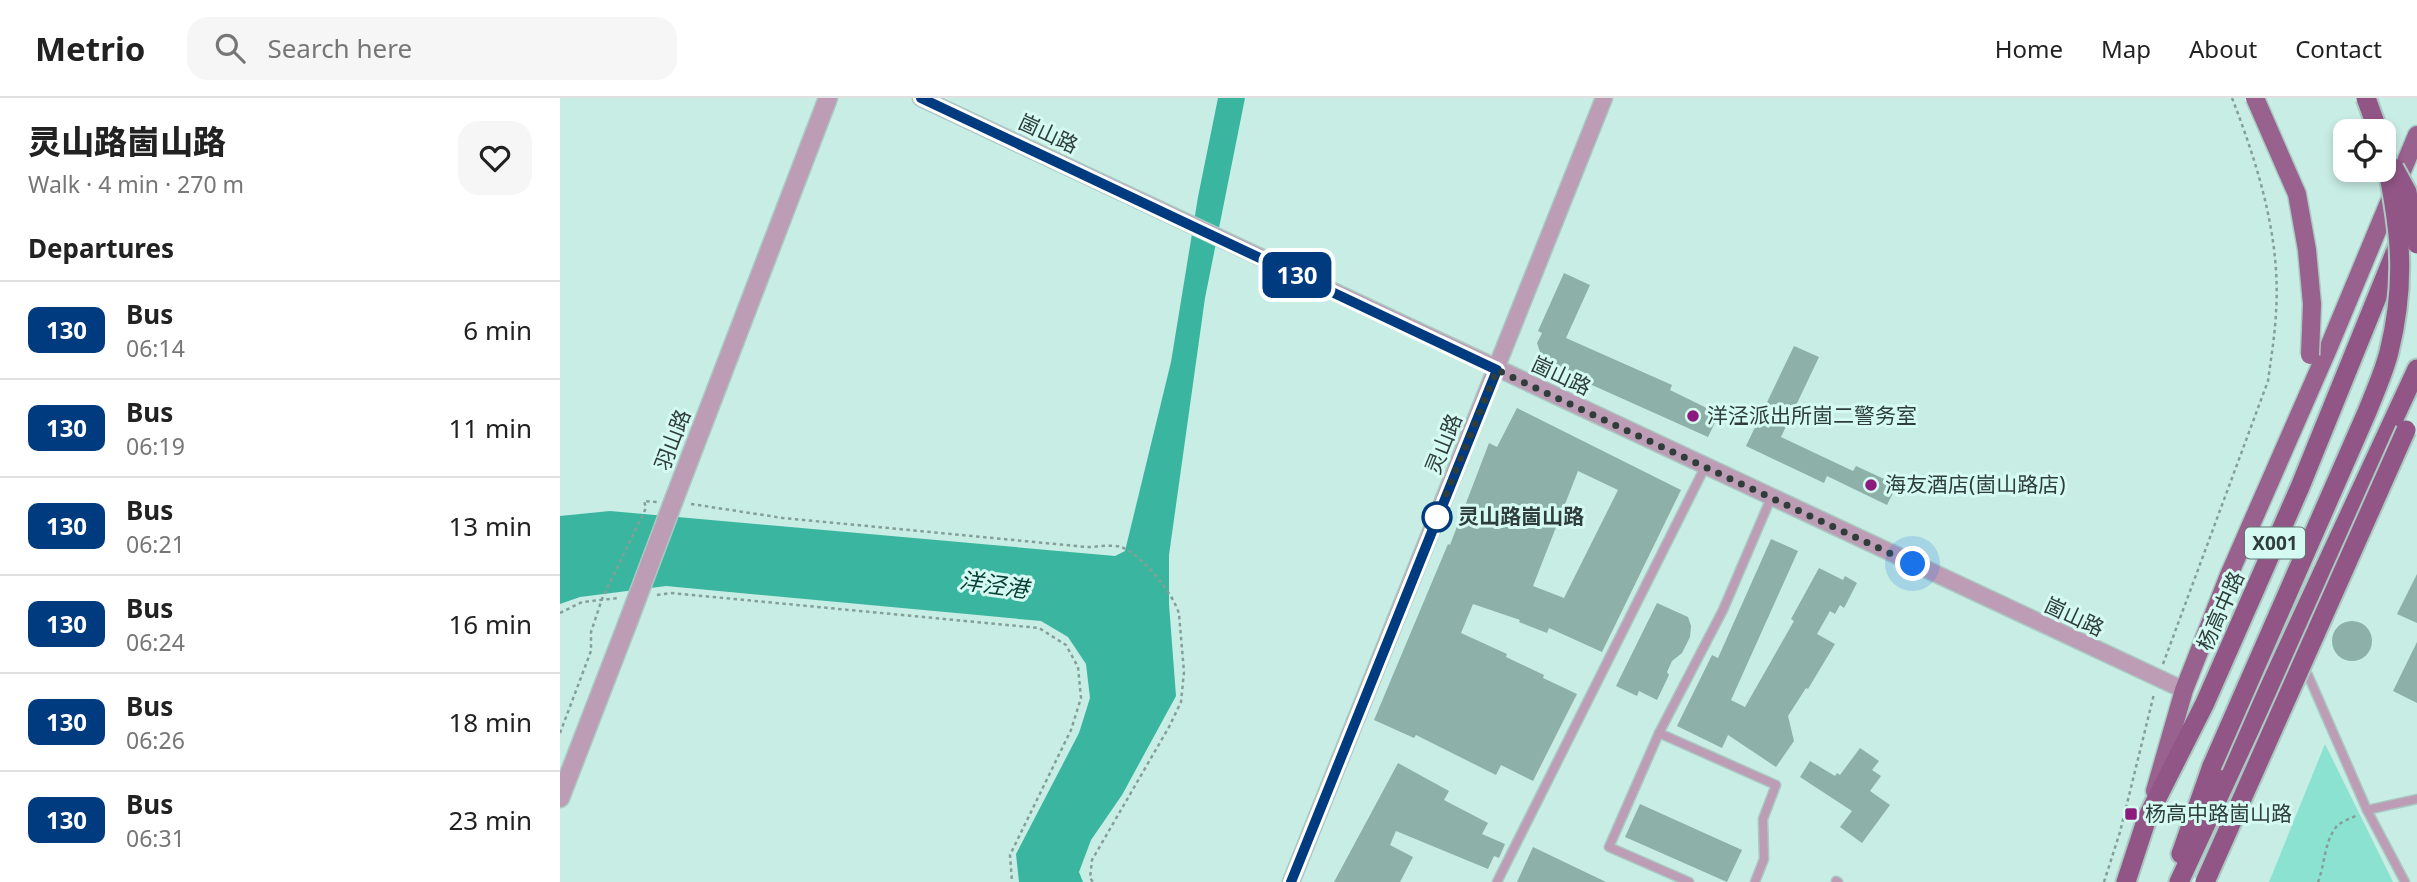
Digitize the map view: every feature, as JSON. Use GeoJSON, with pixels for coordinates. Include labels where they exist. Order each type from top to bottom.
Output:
{"type":"FeatureCollection","features":[{"type":"Feature","properties":{"kind":"highway"},"geometry":{"type":"LineString","coordinates":[[2366,98],[2374,119]]}},
{"type":"Feature","properties":{"kind":"highway"},"geometry":{"type":"LineString","coordinates":[[2396,172],[2406,192],[2417,243]]}},
{"type":"Feature","properties":{"kind":"highway"},"geometry":{"type":"LineString","coordinates":[[2173,882],[2212,766],[2367,412],[2389,354],[2400,301],[2402,263],[2398,217],[2391,182]]}},
{"type":"Feature","properties":{"kind":"highway","name":"杨高中路"},"geometry":{"type":"LineString","coordinates":[[2126,882],[2147,818],[2205,703],[2300,487],[2417,200]]}},
{"type":"Feature","properties":{"kind":"highway","name":"X001"},"geometry":{"type":"LineString","coordinates":[[2179,882],[2417,369]]}},
{"type":"Feature","properties":{"kind":"highway"},"geometry":{"type":"LineString","coordinates":[[2205,882],[2406,430],[2417,399]]}},
{"type":"Feature","properties":{"kind":"main road"},"geometry":{"type":"LineString","coordinates":[[2255,98],[2297,194],[2312,304],[2311,355],[2290,436]]}},
{"type":"Feature","properties":{"kind":"main road","name":"X001"},"geometry":{"type":"LineString","coordinates":[[2184,690],[2229,575],[2417,135]]}},
{"type":"Feature","properties":{"kind":"main road"},"geometry":{"type":"LineString","coordinates":[[2147,818],[2184,690]]}},
{"type":"Feature","properties":{"kind":"main road","name":"X001"},"geometry":{"type":"LineString","coordinates":[[2186,882],[2212,812]]}},
{"type":"Feature","properties":{"kind":"street","name":"羽山路"},"geometry":{"type":"LineString","coordinates":[[560,798],[828,98]]}},
{"type":"Feature","properties":{"kind":"street","name":"崮山路"},"geometry":{"type":"LineString","coordinates":[[921,98],[2184,690]]}},
{"type":"Feature","properties":{"kind":"street","name":"灵山路"},"geometry":{"type":"LineString","coordinates":[[1291,882],[1604,98]]}},
{"type":"Feature","properties":{"kind":"lane"},"geometry":{"type":"LineString","coordinates":[[1497,882],[1705,467]]}},
{"type":"Feature","properties":{"kind":"lane"},"geometry":{"type":"LineString","coordinates":[[1689,882],[1609,847],[1659,733],[1723,610],[1771,498]]}},
{"type":"Feature","properties":{"kind":"lane"},"geometry":{"type":"LineString","coordinates":[[2281,665],[2308,675],[2367,810],[2405,882]]}},
{"type":"Feature","properties":{"kind":"lane"},"geometry":{"type":"LineString","coordinates":[[1659,733],[1776,785],[1763,819],[1764,859],[1755,882]]}},
{"type":"Feature","properties":{"kind":"lane"},"geometry":{"type":"LineString","coordinates":[[2367,810],[2417,799]]}},
{"type":"Feature","properties":{"kind":"path"},"geometry":{"type":"LineString","coordinates":[[2104,882],[2120,832],[2158,679],[2268,382],[2277,310],[2276,282],[2264,194],[2232,98]]}},
{"type":"Feature","properties":{"kind":"path"},"geometry":{"type":"LineString","coordinates":[[560,733],[591,651],[591,632],[602,599],[646,508],[644,501],[673,501],[797,520],[1087,547],[1121,547],[1153,571],[1177,605],[1184,672],[1181,702],[1169,727],[1092,859],[1090,878],[1093,882]]}},
{"type":"Feature","properties":{"kind":"path"},"geometry":{"type":"LineString","coordinates":[[657,594],[671,593],[1040,628],[1066,645],[1078,667],[1081,698],[1071,730],[1010,855],[1012,882]]}},
{"type":"Feature","properties":{"kind":"path"},"geometry":{"type":"LineString","coordinates":[[560,613],[582,602],[629,597]]}},
{"type":"Feature","properties":{"kind":"path"},"geometry":{"type":"LineString","coordinates":[[2318,882],[2329,841],[2338,825],[2367,810]]}},
{"type":"Feature","properties":{"kind":"shaded area"},"geometry":{"type":"Polygon","coordinates":[[[2325,744],[2393,882],[2269,882],[2325,744]]]}},
{"type":"Feature","properties":{"kind":"water","name":"洋泾港"},"geometry":{"type":"Polygon","coordinates":[[[1218,98],[1245,98],[1205,298],[1169,555],[1169,604],[1176,696],[1122,795],[1091,840],[1079,872],[1083,882],[1019,882],[1016,854],[1079,733],[1090,698],[1086,664],[1068,637],[1041,621],[666,586],[580,597],[560,604],[560,516],[610,511],[1115,556],[1125,551],[1171,362],[1198,197],[1218,98]]]}},
{"type":"Feature","properties":{"kind":"building"},"geometry":{"type":"Polygon","coordinates":[[[1564,273],[1590,285],[1566,338],[1672,385],[1670,390],[1719,414],[1708,437],[1554,368],[1557,362],[1541,355],[1537,343],[1542,333],[1538,331],[1564,273]]]}},
{"type":"Feature","properties":{"kind":"building"},"geometry":{"type":"Polygon","coordinates":[[[1794,346],[1819,357],[1781,437],[1853,471],[1856,466],[1897,485],[1887,505],[1827,476],[1824,483],[1746,446],[1794,346]]]}},
{"type":"Feature","properties":{"kind":"building"},"geometry":{"type":"Polygon","coordinates":[[[1517,408],[1681,490],[1602,652],[1549,628],[1547,633],[1519,622],[1520,620],[1473,604],[1461,633],[1507,654],[1506,657],[1577,694],[1533,781],[1501,765],[1496,775],[1416,735],[1414,738],[1374,720],[1448,544],[1450,545],[1489,443],[1497,447],[1517,408]],[[1578,471],[1533,586],[1564,598],[1618,490],[1578,471]]]}},
{"type":"Feature","properties":{"kind":"building"},"geometry":{"type":"Polygon","coordinates":[[[1771,539],[1798,551],[1731,700],[1745,707],[1794,621],[1791,619],[1819,568],[1843,580],[1845,576],[1857,583],[1844,608],[1840,605],[1835,614],[1830,611],[1817,634],[1835,644],[1788,716],[1794,741],[1776,767],[1728,735],[1722,748],[1677,726],[1712,655],[1718,658],[1771,539]]]}},
{"type":"Feature","properties":{"kind":"building"},"geometry":{"type":"Polygon","coordinates":[[[2417,574],[2417,623],[2397,614],[2417,574]]]}},
{"type":"Feature","properties":{"kind":"building"},"geometry":{"type":"Polygon","coordinates":[[[1657,603],[1688,617],[1691,626],[1690,637],[1682,653],[1672,661],[1667,672],[1669,675],[1657,700],[1639,691],[1637,696],[1616,686],[1657,603]]]}},
{"type":"Feature","properties":{"kind":"building"},"geometry":{"type":"Polygon","coordinates":[[[2352,621],[2366,627],[2372,641],[2366,655],[2352,661],[2338,655],[2332,641],[2338,627],[2352,621]]]}},
{"type":"Feature","properties":{"kind":"building"},"geometry":{"type":"Polygon","coordinates":[[[2417,642],[2417,703],[2393,691],[2417,642]]]}},
{"type":"Feature","properties":{"kind":"building"},"geometry":{"type":"Polygon","coordinates":[[[1860,748],[1879,761],[1872,770],[1881,776],[1870,791],[1890,805],[1862,843],[1840,827],[1852,811],[1800,777],[1810,761],[1835,776],[1837,773],[1840,775],[1860,748]]]}},
{"type":"Feature","properties":{"kind":"building"},"geometry":{"type":"Polygon","coordinates":[[[1398,763],[1449,791],[1444,800],[1488,823],[1482,834],[1505,844],[1499,858],[1494,856],[1488,869],[1396,831],[1390,845],[1413,857],[1400,882],[1334,882],[1398,763]]]}},
{"type":"Feature","properties":{"kind":"building"},"geometry":{"type":"Polygon","coordinates":[[[1640,804],[1742,850],[1727,882],[1625,837],[1640,804]]]}},
{"type":"Feature","properties":{"kind":"building"},"geometry":{"type":"Polygon","coordinates":[[[1533,847],[1606,882],[1517,882],[1533,847]]]}},
{"type":"Feature","properties":{"kind":"bus line","name":"130"},"geometry":{"type":"LineString","coordinates":[[921,98],[1497,370],[1291,882]]}},
{"type":"Feature","properties":{"kind":"place","name":"洋泾派出所崮二警务室"},"geometry":{"type":"Point","coordinates":[1693,416]}},
{"type":"Feature","properties":{"kind":"place","name":"海友酒店(崮山路店)"},"geometry":{"type":"Point","coordinates":[1871,485]}},
{"type":"Feature","properties":{"kind":"place","name":"灵山路崮山路"},"geometry":{"type":"Point","coordinates":[1437,517]}},
{"type":"Feature","properties":{"kind":"place","name":"杨高中路崮山路"},"geometry":{"type":"Point","coordinates":[2131,814]}},
{"type":"Feature","properties":{"kind":"route"},"geometry":{"type":"LineString","coordinates":[[1437,517],[1497,370],[1913,564]]}}]}
